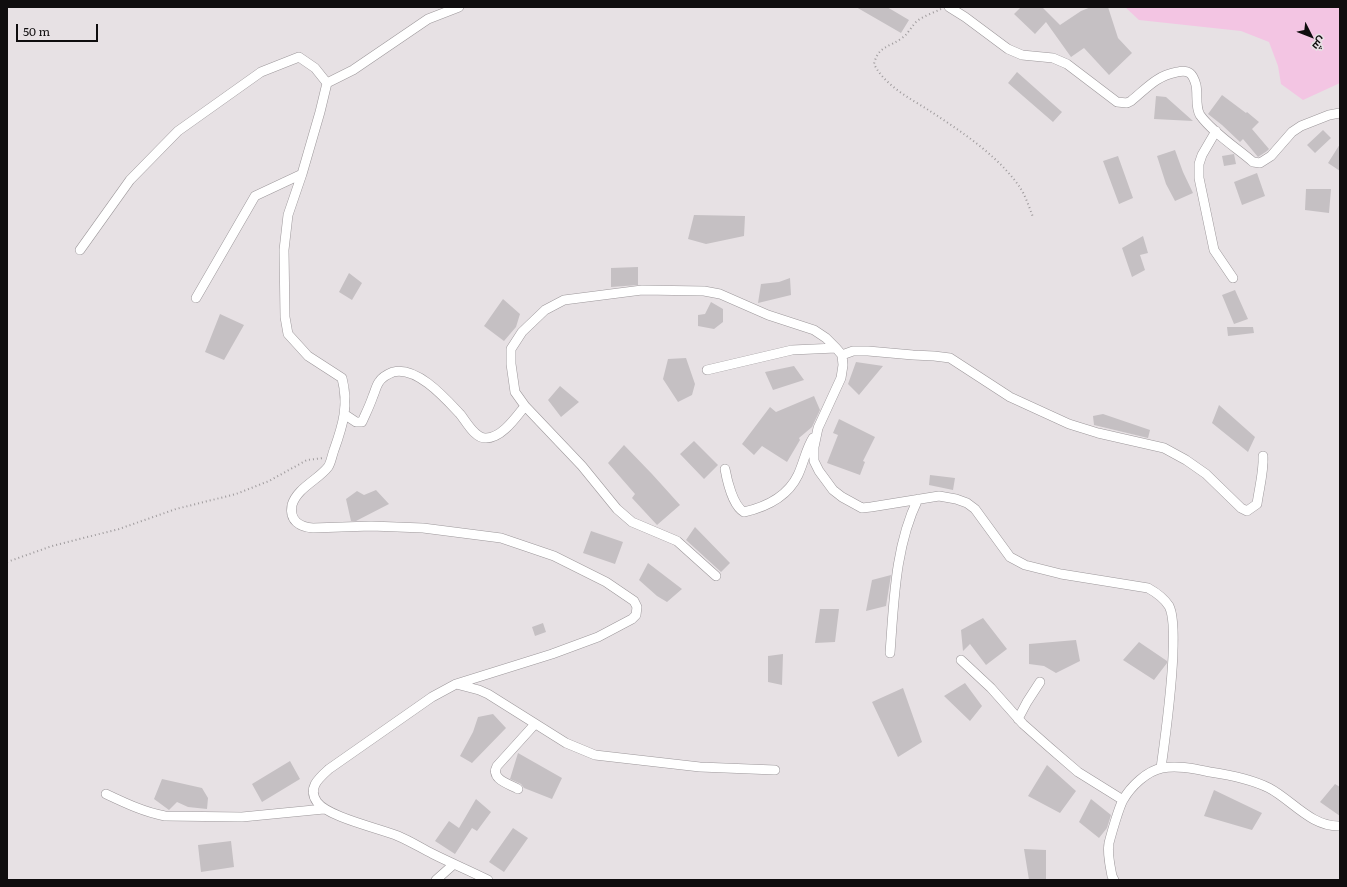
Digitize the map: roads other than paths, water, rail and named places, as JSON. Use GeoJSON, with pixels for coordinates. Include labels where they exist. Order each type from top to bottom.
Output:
{"type":"FeatureCollection","features":[{"type":"Feature","properties":{"kind":"street"},"geometry":{"type":"LineString","coordinates":[[459,7],[428,19],[353,70],[327,83],[302,174],[288,215],[284,250],[285,317],[288,334],[308,356],[342,378],[346,393],[342,428],[328,467],[300,492],[293,504],[293,517],[296,522],[304,527],[313,528],[371,526],[416,528],[501,538],[554,556],[606,582],[634,601],[637,607],[636,614],[632,619],[598,637],[546,656],[456,684],[432,697],[318,779],[314,784],[313,790],[316,801],[324,809],[356,822],[398,836],[488,880]]}},
{"type":"Feature","properties":{"kind":"street"},"geometry":{"type":"LineString","coordinates":[[949,7],[965,17],[1008,50],[1022,54],[1053,58],[1067,64],[1117,102],[1127,103],[1131,101],[1160,77],[1183,70],[1188,72],[1192,75],[1196,85],[1200,114],[1216,131],[1253,162],[1260,163],[1271,156],[1292,132],[1301,126],[1329,115],[1340,113]]}},
{"type":"Feature","properties":{"kind":"street"},"geometry":{"type":"LineString","coordinates":[[80,250],[130,180],[178,131],[249,80],[261,72],[299,57],[316,68],[327,83]]}},
{"type":"Feature","properties":{"kind":"street"},"geometry":{"type":"LineString","coordinates":[[1216,131],[1202,155],[1199,164],[1199,178],[1214,250],[1233,278]]}},
{"type":"Feature","properties":{"kind":"street"},"geometry":{"type":"LineString","coordinates":[[196,298],[255,196],[302,174]]}},
{"type":"Feature","properties":{"kind":"street"},"geometry":{"type":"LineString","coordinates":[[716,576],[677,541],[632,522],[617,509],[582,466],[525,406],[516,392],[511,364],[511,349],[522,332],[545,310],[564,300],[642,290],[709,292],[720,294],[768,315],[814,330],[826,338],[842,355],[843,364],[841,378],[807,449],[798,476],[791,486],[776,500],[744,512],[736,503],[724,469]]}},
{"type":"Feature","properties":{"kind":"street"},"geometry":{"type":"LineString","coordinates":[[708,370],[792,350],[836,348]]}},
{"type":"Feature","properties":{"kind":"street"},"geometry":{"type":"LineString","coordinates":[[842,355],[853,351],[868,351],[950,358],[1010,397],[1069,424],[1106,435],[1164,448],[1186,460],[1206,474],[1241,508],[1247,511],[1257,504],[1263,466],[1263,456]]}},
{"type":"Feature","properties":{"kind":"street"},"geometry":{"type":"LineString","coordinates":[[344,414],[356,422],[362,422],[378,382],[387,374],[400,370],[426,381],[460,415],[476,434],[482,438],[494,436],[509,426],[525,406]]}},
{"type":"Feature","properties":{"kind":"street"},"geometry":{"type":"LineString","coordinates":[[818,428],[814,447],[814,460],[819,471],[833,490],[842,497],[862,508],[871,508],[939,496],[956,499],[967,503],[978,513],[1010,557],[1025,565],[1061,574],[1148,588],[1160,596],[1169,607],[1173,621],[1170,689],[1160,768]]}},
{"type":"Feature","properties":{"kind":"street"},"geometry":{"type":"LineString","coordinates":[[890,653],[898,571],[906,530],[918,499]]}},
{"type":"Feature","properties":{"kind":"street"},"geometry":{"type":"LineString","coordinates":[[961,660],[1049,747],[1078,772],[1123,800]]}},
{"type":"Feature","properties":{"kind":"street"},"geometry":{"type":"LineString","coordinates":[[1018,718],[1040,682]]}},
{"type":"Feature","properties":{"kind":"street"},"geometry":{"type":"LineString","coordinates":[[456,684],[488,694],[566,743],[595,755],[700,767],[776,770]]}},
{"type":"Feature","properties":{"kind":"street"},"geometry":{"type":"LineString","coordinates":[[518,789],[499,779],[495,775],[494,770],[535,724]]}},
{"type":"Feature","properties":{"kind":"street"},"geometry":{"type":"LineString","coordinates":[[1114,880],[1112,876],[1109,844],[1123,800],[1133,787],[1146,776],[1160,768],[1173,767],[1225,774],[1253,782],[1270,789],[1304,814],[1323,823],[1340,826]]}},
{"type":"Feature","properties":{"kind":"street"},"geometry":{"type":"LineString","coordinates":[[106,794],[153,814],[165,816],[242,817],[324,809]]}},
{"type":"Feature","properties":{"kind":"street"},"geometry":{"type":"LineString","coordinates":[[436,880],[454,864]]}}]}
